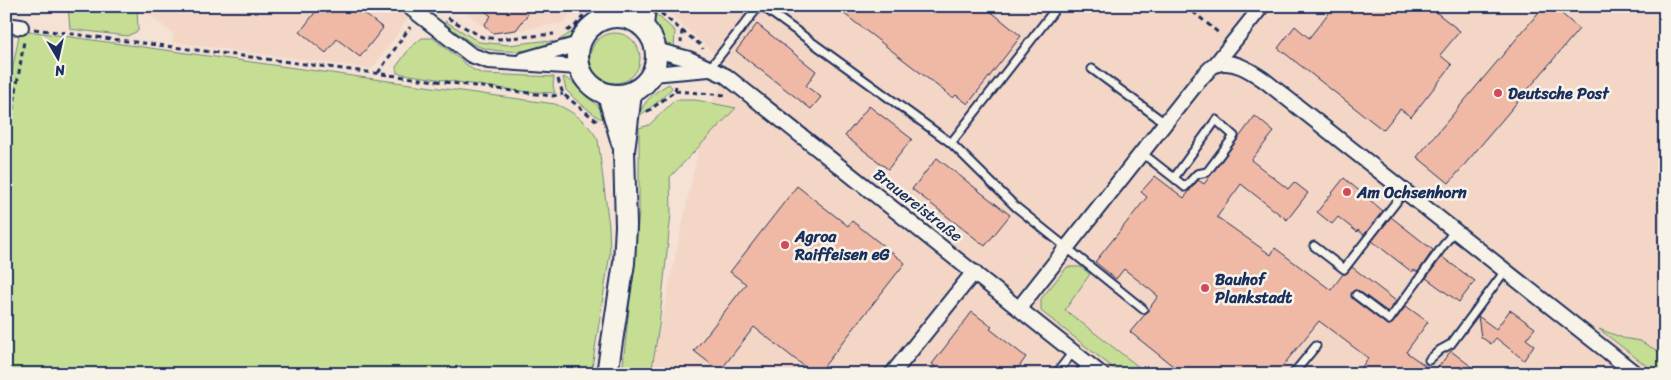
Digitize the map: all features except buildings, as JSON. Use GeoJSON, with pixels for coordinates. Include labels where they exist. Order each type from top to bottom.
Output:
{"type":"FeatureCollection","features":[{"type":"Feature","properties":{"kind":"street"},"geometry":{"type":"LineString","coordinates":[[643,26],[645,6]]}},
{"type":"Feature","properties":{"kind":"street"},"geometry":{"type":"LineString","coordinates":[[1020,308],[1200,79],[1215,65],[1262,6]]}},
{"type":"Feature","properties":{"kind":"street"},"geometry":{"type":"LineString","coordinates":[[415,9],[471,54],[488,61],[579,67]]}},
{"type":"Feature","properties":{"kind":"street"},"geometry":{"type":"LineString","coordinates":[[622,12],[628,18],[643,26],[651,36],[656,50],[656,61],[652,74],[640,88],[631,93],[616,96],[598,91],[589,85],[583,77],[577,59],[579,44],[585,32],[594,24],[622,12]]}},
{"type":"Feature","properties":{"kind":"street"},"geometry":{"type":"LineString","coordinates":[[6,25],[24,28]]}},
{"type":"Feature","properties":{"kind":"street"},"geometry":{"type":"LineString","coordinates":[[515,63],[579,44]]}},
{"type":"Feature","properties":{"kind":"street","name":"Brauereistraße"},"geometry":{"type":"LineString","coordinates":[[656,50],[689,59],[726,76],[1020,308],[1073,352],[1083,368],[1101,374]]}},
{"type":"Feature","properties":{"kind":"street"},"geometry":{"type":"LineString","coordinates":[[1215,65],[1228,63],[1253,72],[1636,374]]}},
{"type":"Feature","properties":{"kind":"street"},"geometry":{"type":"LineString","coordinates":[[652,74],[709,69]]}},
{"type":"Feature","properties":{"kind":"street"},"geometry":{"type":"LineString","coordinates":[[607,374],[624,263],[626,226],[624,151],[631,93]]}},
{"type":"Feature","properties":{"kind":"street"},"geometry":{"type":"LineString","coordinates":[[608,95],[624,151]]}},
{"type":"Feature","properties":{"kind":"street"},"geometry":{"type":"LineString","coordinates":[[892,374],[974,272]]}},
{"type":"Feature","properties":{"kind":"lane"},"geometry":{"type":"LineString","coordinates":[[709,69],[760,6],[951,143],[1016,207],[1143,309]]}},
{"type":"Feature","properties":{"kind":"lane"},"geometry":{"type":"LineString","coordinates":[[951,143],[1053,12],[1052,6]]}},
{"type":"Feature","properties":{"kind":"lane"},"geometry":{"type":"LineString","coordinates":[[1092,69],[1165,123]]}},
{"type":"Feature","properties":{"kind":"lane"},"geometry":{"type":"LineString","coordinates":[[1142,153],[1174,178],[1185,186],[1197,174],[1207,172],[1234,136],[1216,120],[1174,178]]}},
{"type":"Feature","properties":{"kind":"lane"},"geometry":{"type":"LineString","coordinates":[[1314,246],[1344,269],[1404,192]]}},
{"type":"Feature","properties":{"kind":"lane"},"geometry":{"type":"LineString","coordinates":[[1356,295],[1389,320],[1454,231]]}},
{"type":"Feature","properties":{"kind":"lane"},"geometry":{"type":"LineString","coordinates":[[1429,360],[1440,350],[1452,344],[1505,271]]}},
{"type":"Feature","properties":{"kind":"lane"},"geometry":{"type":"LineString","coordinates":[[1293,374],[1316,346]]}},
{"type":"Feature","properties":{"kind":"lane"},"geometry":{"type":"LineString","coordinates":[[1056,374],[1073,352]]}},
{"type":"Feature","properties":{"kind":"path"},"geometry":{"type":"LineString","coordinates":[[378,73],[406,34],[415,9],[451,18],[482,37],[498,39],[554,34],[566,31],[576,25],[591,6]]}},
{"type":"Feature","properties":{"kind":"path"},"geometry":{"type":"LineString","coordinates":[[1186,6],[1222,35]]}},
{"type":"Feature","properties":{"kind":"path"},"geometry":{"type":"LineString","coordinates":[[6,154],[24,28],[552,96],[563,94]]}},
{"type":"Feature","properties":{"kind":"path"},"geometry":{"type":"LineString","coordinates":[[557,65],[558,84],[563,94],[598,122]]}},
{"type":"Feature","properties":{"kind":"path"},"geometry":{"type":"LineString","coordinates":[[675,91],[725,95],[747,92]]}},
{"type":"Feature","properties":{"kind":"shaded area"},"geometry":{"type":"Polygon","coordinates":[[[137,6],[417,6],[372,69],[172,42],[174,34],[137,6]]]}},
{"type":"Feature","properties":{"kind":"shaded area"},"geometry":{"type":"Polygon","coordinates":[[[457,6],[576,6],[563,23],[493,34],[457,6]]]}},
{"type":"Feature","properties":{"kind":"shaded area"},"geometry":{"type":"Polygon","coordinates":[[[661,6],[1665,6],[1665,355],[1640,341],[1623,338],[1601,330],[1658,374],[650,374],[707,109],[732,69],[661,6]]]}},
{"type":"Feature","properties":{"kind":"green space"},"geometry":{"type":"Polygon","coordinates":[[[68,6],[137,6],[138,31],[127,36],[70,29],[68,6]]]}},
{"type":"Feature","properties":{"kind":"green space"},"geometry":{"type":"Polygon","coordinates":[[[596,6],[615,6],[585,25],[569,40],[561,43],[559,40],[577,29],[596,6]]]}},
{"type":"Feature","properties":{"kind":"green space"},"geometry":{"type":"Polygon","coordinates":[[[649,8],[675,31],[674,50],[661,43],[654,34],[649,8]]]}},
{"type":"Feature","properties":{"kind":"green space"},"geometry":{"type":"Polygon","coordinates":[[[445,21],[479,42],[509,45],[542,41],[554,42],[552,47],[533,50],[493,50],[471,43],[452,30],[445,21]]]}},
{"type":"Feature","properties":{"kind":"green space"},"geometry":{"type":"Polygon","coordinates":[[[20,30],[555,104],[568,110],[585,123],[598,140],[609,226],[610,253],[591,374],[18,374],[6,372],[6,103],[20,30]]]}},
{"type":"Feature","properties":{"kind":"green space"},"geometry":{"type":"Polygon","coordinates":[[[615,33],[629,37],[636,44],[640,58],[636,72],[629,79],[615,83],[601,79],[594,72],[590,58],[594,44],[601,37],[615,33]]]}},
{"type":"Feature","properties":{"kind":"green space"},"geometry":{"type":"Polygon","coordinates":[[[422,38],[433,38],[472,69],[483,74],[554,77],[553,86],[555,93],[518,91],[397,73],[396,67],[410,48],[422,38]]]}},
{"type":"Feature","properties":{"kind":"green space"},"geometry":{"type":"Polygon","coordinates":[[[563,77],[574,83],[598,106],[606,118],[599,118],[577,101],[566,90],[563,77]]]}},
{"type":"Feature","properties":{"kind":"green space"},"geometry":{"type":"Polygon","coordinates":[[[669,84],[672,88],[669,92],[638,116],[650,97],[669,84]]]}},
{"type":"Feature","properties":{"kind":"green space"},"geometry":{"type":"Polygon","coordinates":[[[675,100],[696,100],[736,108],[670,177],[671,214],[659,326],[651,374],[622,374],[639,213],[639,128],[649,125],[675,100]]]}},
{"type":"Feature","properties":{"kind":"green space"},"geometry":{"type":"Polygon","coordinates":[[[1067,267],[1081,267],[1090,274],[1065,310],[1148,374],[1121,374],[1041,311],[1041,299],[1067,267]]]}},
{"type":"Feature","properties":{"kind":"green space"},"geometry":{"type":"Polygon","coordinates":[[[1599,329],[1623,338],[1640,341],[1665,355],[1665,374],[1657,374],[1599,329]]]}},
{"type":"Feature","properties":{"kind":"place","name":"Deutsche Post"},"geometry":{"type":"Point","coordinates":[1498,93]}},
{"type":"Feature","properties":{"kind":"place","name":"Am Ochsenhorn"},"geometry":{"type":"Point","coordinates":[1347,192]}},
{"type":"Feature","properties":{"kind":"place","name":"Agroa Raiffeisen eG"},"geometry":{"type":"Point","coordinates":[785,245]}},
{"type":"Feature","properties":{"kind":"place","name":"Bauhof Plankstadt"},"geometry":{"type":"Point","coordinates":[1205,288]}}]}
